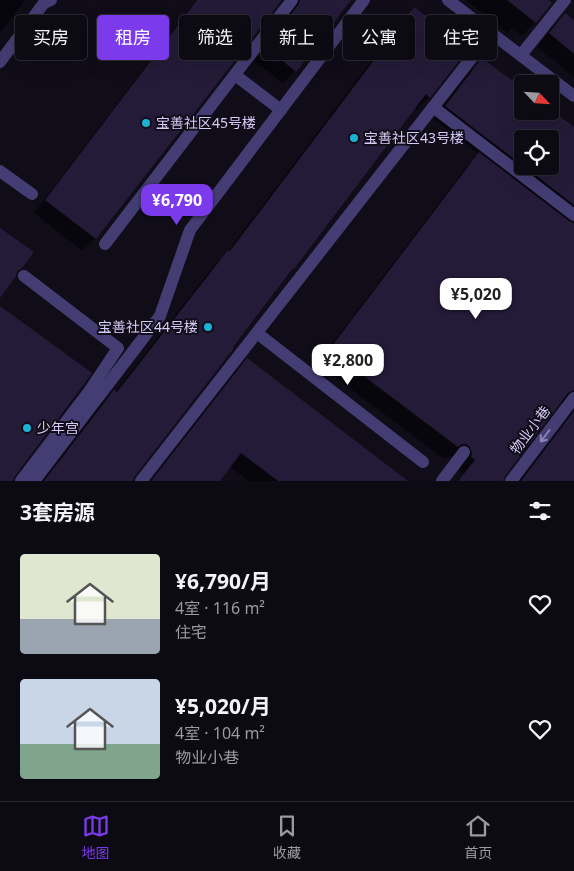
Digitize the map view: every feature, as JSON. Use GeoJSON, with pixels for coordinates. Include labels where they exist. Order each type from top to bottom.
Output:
{"type":"FeatureCollection","features":[{"type":"Feature","properties":{"kind":"street"},"geometry":{"type":"LineString","coordinates":[[0,62],[44,4],[51,0]]}},
{"type":"Feature","properties":{"kind":"street"},"geometry":{"type":"LineString","coordinates":[[106,244],[292,0]]}},
{"type":"Feature","properties":{"kind":"street"},"geometry":{"type":"LineString","coordinates":[[34,481],[160,316],[190,230],[364,0]]}},
{"type":"Feature","properties":{"kind":"street"},"geometry":{"type":"LineString","coordinates":[[448,0],[468,15]]}},
{"type":"Feature","properties":{"kind":"street"},"geometry":{"type":"LineString","coordinates":[[521,55],[565,0]]}},
{"type":"Feature","properties":{"kind":"street"},"geometry":{"type":"LineString","coordinates":[[497,37],[574,96]]}},
{"type":"Feature","properties":{"kind":"street"},"geometry":{"type":"LineString","coordinates":[[141,481],[470,60]]}},
{"type":"Feature","properties":{"kind":"street"},"geometry":{"type":"LineString","coordinates":[[235,75],[281,110]]}},
{"type":"Feature","properties":{"kind":"street"},"geometry":{"type":"LineString","coordinates":[[433,107],[574,215]]}},
{"type":"Feature","properties":{"kind":"street"},"geometry":{"type":"LineString","coordinates":[[0,171],[32,194]]}},
{"type":"Feature","properties":{"kind":"street"},"geometry":{"type":"LineString","coordinates":[[22,481],[88,393],[118,348],[24,276]]}},
{"type":"Feature","properties":{"kind":"street"},"geometry":{"type":"LineString","coordinates":[[257,333],[423,462]]}},
{"type":"Feature","properties":{"kind":"street","name":"物业小巷"},"geometry":{"type":"LineString","coordinates":[[511,481],[574,398]]}},
{"type":"Feature","properties":{"kind":"street"},"geometry":{"type":"LineString","coordinates":[[442,481],[464,452]]}},
{"type":"Feature","properties":{"kind":"building","name":"宝善社区45号楼"},"geometry":{"type":"Polygon","coordinates":[[[197,0],[282,0],[270,15],[261,15],[261,27],[251,40],[251,15],[186,15],[197,0]]]}},
{"type":"Feature","properties":{"kind":"building"},"geometry":{"type":"Polygon","coordinates":[[[300,0],[351,0],[333,24],[333,15],[290,15],[300,0]]]}},
{"type":"Feature","properties":{"kind":"building"},"geometry":{"type":"Polygon","coordinates":[[[507,0],[549,0],[552,3],[536,23],[507,0]]]}},
{"type":"Feature","properties":{"kind":"building"},"geometry":{"type":"Polygon","coordinates":[[[414,7],[425,15],[425,60],[460,60],[430,98],[426,94],[133,481],[44,481],[114,390],[117,392],[228,250],[230,251],[374,60],[415,60],[415,15],[408,15],[414,7]]]}},
{"type":"Feature","properties":{"kind":"building"},"geometry":{"type":"Polygon","coordinates":[[[565,13],[574,20],[574,54],[549,33],[565,13]]]}},
{"type":"Feature","properties":{"kind":"building","name":"宝善社区45号楼"},"geometry":{"type":"Polygon","coordinates":[[[179,24],[179,60],[235,60],[96,239],[45,200],[151,60],[169,60],[169,37],[179,24]]]}},
{"type":"Feature","properties":{"kind":"building"},"geometry":{"type":"Polygon","coordinates":[[[282,60],[305,60],[296,72],[282,60]]]}},
{"type":"Feature","properties":{"kind":"building"},"geometry":{"type":"Polygon","coordinates":[[[480,60],[485,60],[514,82],[514,120],[559,120],[559,116],[574,127],[574,205],[536,175],[559,175],[559,130],[514,130],[514,159],[445,106],[480,60]]]}},
{"type":"Feature","properties":{"kind":"building"},"geometry":{"type":"Polygon","coordinates":[[[479,152],[574,223],[574,390],[568,393],[503,481],[458,481],[475,460],[471,457],[472,453],[469,446],[465,444],[458,447],[329,350],[479,152]]]}},
{"type":"Feature","properties":{"kind":"building"},"geometry":{"type":"Polygon","coordinates":[[[0,228],[34,252],[22,268],[17,271],[16,276],[0,298],[0,228]]]}},
{"type":"Feature","properties":{"kind":"building","name":"少年宫"},"geometry":{"type":"Polygon","coordinates":[[[0,306],[92,373],[13,481],[0,481],[0,306]]]}},
{"type":"Feature","properties":{"kind":"building"},"geometry":{"type":"Polygon","coordinates":[[[247,358],[408,481],[278,481],[241,453],[220,481],[151,481],[247,358]]]}},
{"type":"Feature","properties":{"kind":"building"},"geometry":{"type":"Polygon","coordinates":[[[574,411],[574,481],[521,481],[574,411]]]}},
{"type":"Feature","properties":{"kind":"place","name":"宝善社区45号楼"},"geometry":{"type":"Point","coordinates":[146,123]}},
{"type":"Feature","properties":{"kind":"place","name":"宝善社区43号楼"},"geometry":{"type":"Point","coordinates":[354,138]}},
{"type":"Feature","properties":{"kind":"place","name":"宝善社区44号楼"},"geometry":{"type":"Point","coordinates":[208,327]}},
{"type":"Feature","properties":{"kind":"place","name":"少年宫"},"geometry":{"type":"Point","coordinates":[27,428]}}]}
